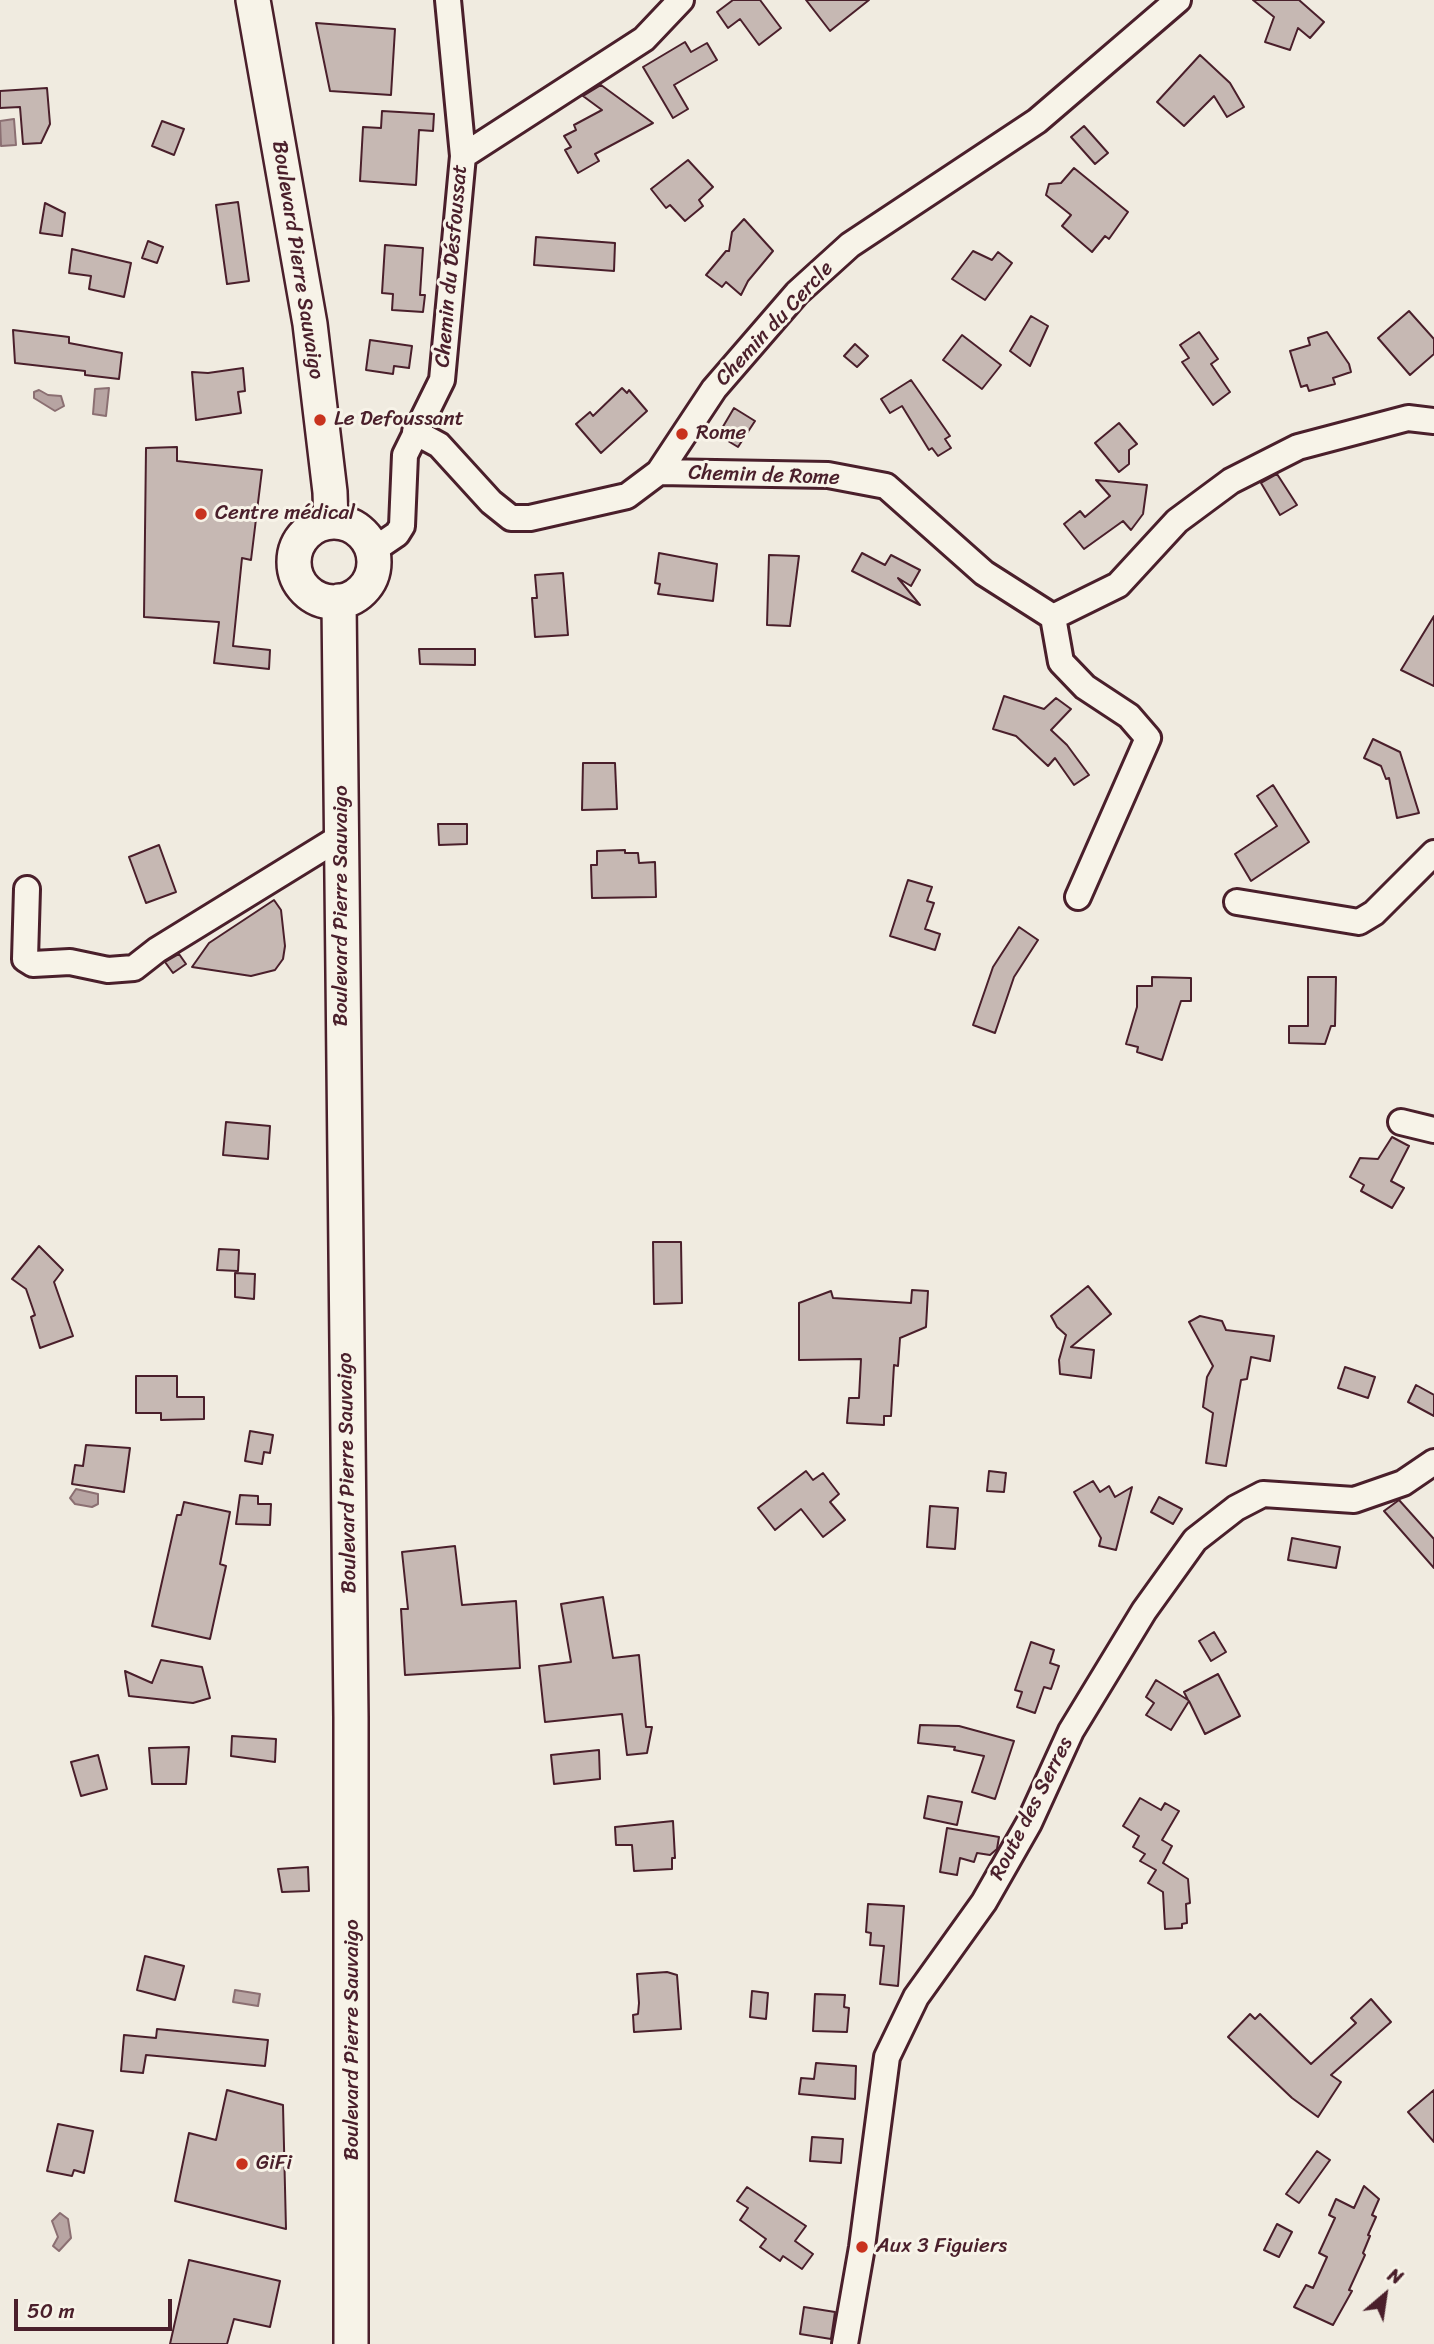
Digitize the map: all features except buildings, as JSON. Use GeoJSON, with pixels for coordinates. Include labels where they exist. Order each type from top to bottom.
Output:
{"type":"FeatureCollection","features":[{"type":"Feature","properties":{"kind":"main road","name":"Boulevard Pierre Sauvaigo"},"geometry":{"type":"LineString","coordinates":[[253,0],[310,324],[330,492],[331,522]]}},
{"type":"Feature","properties":{"kind":"main road"},"geometry":{"type":"LineString","coordinates":[[331,522],[357,529],[372,551],[374,564],[363,589],[339,601],[326,601],[304,589],[294,566],[299,541],[318,525],[331,522]]}},
{"type":"Feature","properties":{"kind":"main road","name":"Boulevard Pierre Sauvaigo"},"geometry":{"type":"LineString","coordinates":[[339,601],[351,1744],[351,2344]]}},
{"type":"Feature","properties":{"kind":"street","name":"Chemin du Désfoussat"},"geometry":{"type":"LineString","coordinates":[[372,551],[397,534],[402,526],[405,455],[442,380],[463,156],[447,0]]}},
{"type":"Feature","properties":{"kind":"street"},"geometry":{"type":"LineString","coordinates":[[463,156],[644,39],[681,0]]}},
{"type":"Feature","properties":{"kind":"street","name":"Chemin du Cercle"},"geometry":{"type":"LineString","coordinates":[[415,432],[439,445],[491,502],[511,517],[530,518],[627,496],[659,472],[714,389],[806,285],[850,245],[1037,121],[1178,0]]}},
{"type":"Feature","properties":{"kind":"street"},"geometry":{"type":"LineString","coordinates":[[1078,897],[1148,738],[1129,716],[1085,687],[1061,662],[1053,617],[1118,585],[1177,521],[1231,481],[1264,464],[1298,447],[1408,418],[1434,421]]}},
{"type":"Feature","properties":{"kind":"street","name":"Chemin de Rome"},"geometry":{"type":"LineString","coordinates":[[659,472],[828,475],[886,486],[984,573],[1053,617]]}},
{"type":"Feature","properties":{"kind":"street"},"geometry":{"type":"LineString","coordinates":[[27,889],[25,959],[33,964],[70,962],[108,970],[134,968],[157,950],[342,836]]}},
{"type":"Feature","properties":{"kind":"street"},"geometry":{"type":"LineString","coordinates":[[1237,902],[1359,922],[1374,914],[1434,853]]}},
{"type":"Feature","properties":{"kind":"street"},"geometry":{"type":"LineString","coordinates":[[1401,1122],[1434,1130]]}},
{"type":"Feature","properties":{"kind":"street","name":"Route des Serres"},"geometry":{"type":"LineString","coordinates":[[845,2344],[862,2247],[887,2057],[916,1997],[985,1902],[1029,1823],[1071,1731],[1144,1611],[1195,1539],[1236,1508],[1263,1494],[1354,1500],[1404,1483],[1434,1462]]}},
{"type":"Feature","properties":{"kind":"shaded area"},"geometry":{"type":"Polygon","coordinates":[[[14,119],[16,145],[1,146],[0,121],[14,119]]]}},
{"type":"Feature","properties":{"kind":"shaded area"},"geometry":{"type":"Polygon","coordinates":[[[109,388],[106,416],[93,414],[95,389],[109,388]]]}},
{"type":"Feature","properties":{"kind":"shaded area"},"geometry":{"type":"Polygon","coordinates":[[[39,390],[48,395],[61,396],[64,406],[55,411],[34,398],[34,392],[39,390]]]}},
{"type":"Feature","properties":{"kind":"shaded area"},"geometry":{"type":"Polygon","coordinates":[[[76,1489],[98,1494],[98,1504],[92,1507],[75,1504],[70,1498],[76,1489]]]}},
{"type":"Feature","properties":{"kind":"shaded area"},"geometry":{"type":"Polygon","coordinates":[[[235,1990],[260,1994],[258,2006],[233,2002],[235,1990]]]}},
{"type":"Feature","properties":{"kind":"shaded area"},"geometry":{"type":"Polygon","coordinates":[[[60,2213],[68,2219],[71,2238],[59,2251],[53,2246],[58,2237],[52,2221],[60,2213]]]}},
{"type":"Feature","properties":{"kind":"place","name":"Le Defoussant"},"geometry":{"type":"Point","coordinates":[320,420]}},
{"type":"Feature","properties":{"kind":"place","name":"Rome"},"geometry":{"type":"Point","coordinates":[682,434]}},
{"type":"Feature","properties":{"kind":"place","name":"Centre médical"},"geometry":{"type":"Point","coordinates":[201,514]}},
{"type":"Feature","properties":{"kind":"place","name":"GiFi"},"geometry":{"type":"Point","coordinates":[242,2164]}},
{"type":"Feature","properties":{"kind":"place","name":"Aux 3 Figuiers"},"geometry":{"type":"Point","coordinates":[862,2247]}}]}
